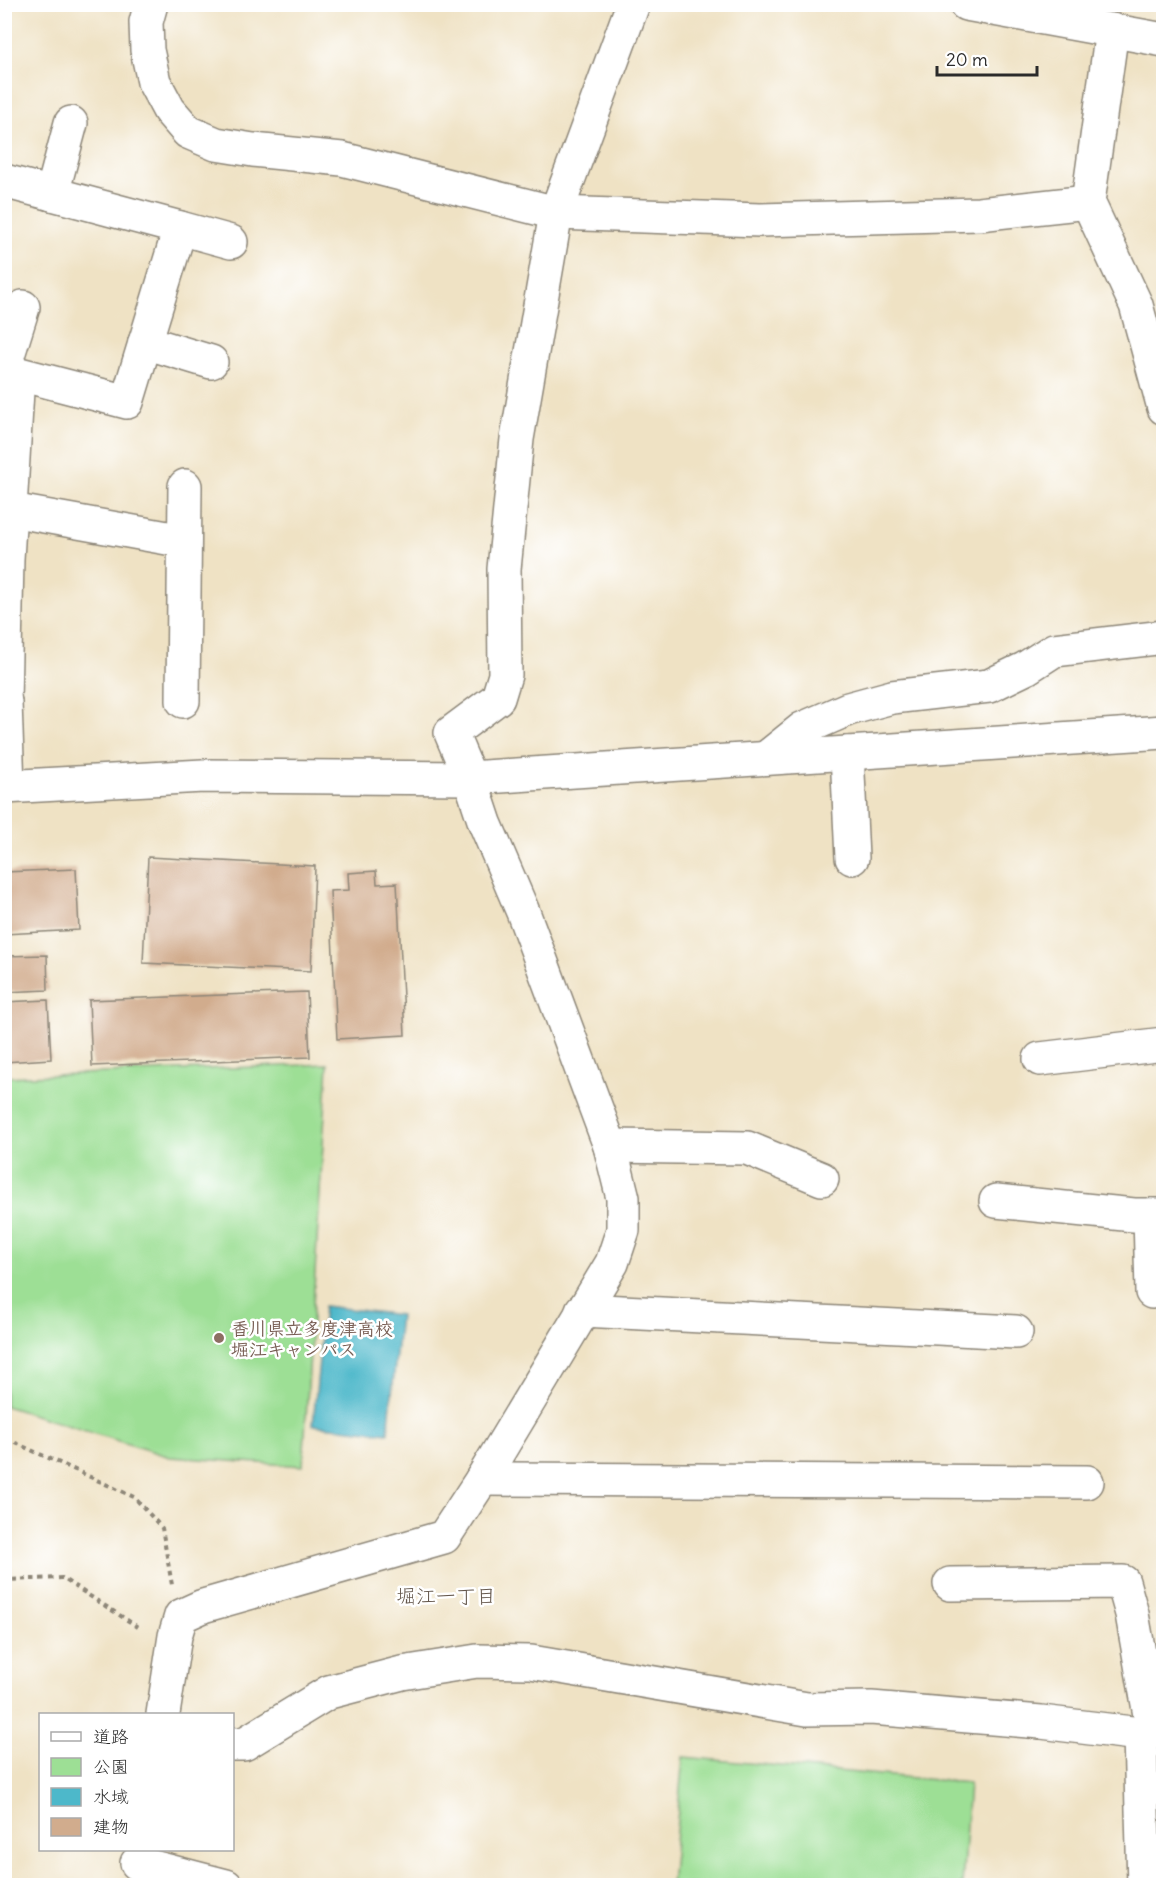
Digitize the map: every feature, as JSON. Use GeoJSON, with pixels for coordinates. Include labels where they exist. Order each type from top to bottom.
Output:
{"type":"FeatureCollection","features":[{"type":"Feature","properties":{"kind":"street"},"geometry":{"type":"LineString","coordinates":[[151,4],[146,31],[147,50],[154,82],[169,110],[188,132],[216,144],[342,159],[556,213],[760,220],[979,214],[1088,202]]}},
{"type":"Feature","properties":{"kind":"street"},"geometry":{"type":"LineString","coordinates":[[163,1713],[178,1626],[203,1606],[444,1537],[482,1479],[612,1263],[623,1230],[623,1198],[610,1146],[523,912],[485,823],[470,778],[451,733],[498,698],[505,675],[504,569],[516,451],[556,213],[633,4]]}},
{"type":"Feature","properties":{"kind":"street"},"geometry":{"type":"LineString","coordinates":[[966,4],[1164,40]]}},
{"type":"Feature","properties":{"kind":"street"},"geometry":{"type":"LineString","coordinates":[[1112,30],[1088,202],[1136,304],[1164,408]]}},
{"type":"Feature","properties":{"kind":"street"},"geometry":{"type":"LineString","coordinates":[[52,194],[71,123]]}},
{"type":"Feature","properties":{"kind":"street"},"geometry":{"type":"LineString","coordinates":[[4,182],[231,242]]}},
{"type":"Feature","properties":{"kind":"street"},"geometry":{"type":"LineString","coordinates":[[9,370],[127,402],[180,228]]}},
{"type":"Feature","properties":{"kind":"street"},"geometry":{"type":"LineString","coordinates":[[23,307],[9,370],[11,510],[6,559],[6,787],[203,776],[470,778],[1164,732]]}},
{"type":"Feature","properties":{"kind":"street"},"geometry":{"type":"LineString","coordinates":[[145,342],[211,362]]}},
{"type":"Feature","properties":{"kind":"street"},"geometry":{"type":"LineString","coordinates":[[183,701],[185,486]]}},
{"type":"Feature","properties":{"kind":"street"},"geometry":{"type":"LineString","coordinates":[[11,510],[184,541]]}},
{"type":"Feature","properties":{"kind":"street"},"geometry":{"type":"LineString","coordinates":[[766,758],[802,729],[848,709],[892,697],[989,686],[1026,668],[1054,650],[1164,637]]}},
{"type":"Feature","properties":{"kind":"street"},"geometry":{"type":"LineString","coordinates":[[847,753],[852,858]]}},
{"type":"Feature","properties":{"kind":"street"},"geometry":{"type":"LineString","coordinates":[[1040,1059],[1164,1044]]}},
{"type":"Feature","properties":{"kind":"street"},"geometry":{"type":"LineString","coordinates":[[610,1146],[747,1148],[822,1179]]}},
{"type":"Feature","properties":{"kind":"street"},"geometry":{"type":"LineString","coordinates":[[996,1201],[1134,1215],[1157,1215],[1152,1292]]}},
{"type":"Feature","properties":{"kind":"street"},"geometry":{"type":"LineString","coordinates":[[582,1310],[1016,1332]]}},
{"type":"Feature","properties":{"kind":"street"},"geometry":{"type":"LineString","coordinates":[[482,1479],[1087,1482]]}},
{"type":"Feature","properties":{"kind":"street"},"geometry":{"type":"LineString","coordinates":[[234,1744],[244,1743],[329,1692],[402,1673],[477,1661],[531,1662],[807,1709],[871,1708],[1041,1722],[1140,1734],[1153,1732],[1132,1614],[1123,1582],[950,1584]]}},
{"type":"Feature","properties":{"kind":"street"},"geometry":{"type":"LineString","coordinates":[[1140,1734],[1144,1886]]}},
{"type":"Feature","properties":{"kind":"street"},"geometry":{"type":"LineString","coordinates":[[136,1866],[226,1886]]}},
{"type":"Feature","properties":{"kind":"path"},"geometry":{"type":"LineString","coordinates":[[4,1580],[62,1578],[139,1628],[178,1626],[162,1528],[134,1497],[7,1439]]}},
{"type":"Feature","properties":{"kind":"green space"},"geometry":{"type":"Polygon","coordinates":[[[328,1064],[303,1466],[170,1457],[5,1406],[5,1077],[328,1064]]]}},
{"type":"Feature","properties":{"kind":"green space"},"geometry":{"type":"Polygon","coordinates":[[[683,1757],[969,1783],[962,1885],[671,1885],[683,1757]]]}},
{"type":"Feature","properties":{"kind":"water"},"geometry":{"type":"Polygon","coordinates":[[[324,1306],[400,1315],[388,1433],[313,1425],[324,1306]]]}},
{"type":"Feature","properties":{"kind":"building"},"geometry":{"type":"Polygon","coordinates":[[[148,857],[315,866],[311,971],[143,963],[148,857]]]}},
{"type":"Feature","properties":{"kind":"building"},"geometry":{"type":"Polygon","coordinates":[[[76,869],[79,930],[4,934],[4,872],[76,869]]]}},
{"type":"Feature","properties":{"kind":"building"},"geometry":{"type":"Polygon","coordinates":[[[376,871],[377,884],[397,883],[405,1035],[337,1039],[330,891],[349,890],[348,873],[376,871]]]}},
{"type":"Feature","properties":{"kind":"building"},"geometry":{"type":"Polygon","coordinates":[[[47,955],[48,990],[4,992],[4,956],[47,955]]]}},
{"type":"Feature","properties":{"kind":"building"},"geometry":{"type":"Polygon","coordinates":[[[307,992],[310,1057],[92,1066],[89,1000],[307,992]]]}},
{"type":"Feature","properties":{"kind":"building"},"geometry":{"type":"Polygon","coordinates":[[[48,1000],[51,1059],[4,1062],[4,1002],[48,1000]]]}},
{"type":"Feature","properties":{"kind":"place","name":"香川県立多度津高校 堀江キャンパス"},"geometry":{"type":"Point","coordinates":[219,1338]}},
{"type":"Feature","properties":{"kind":"district","name":"堀江一丁目"},"geometry":{"type":"Point","coordinates":[446,1595]}}]}
